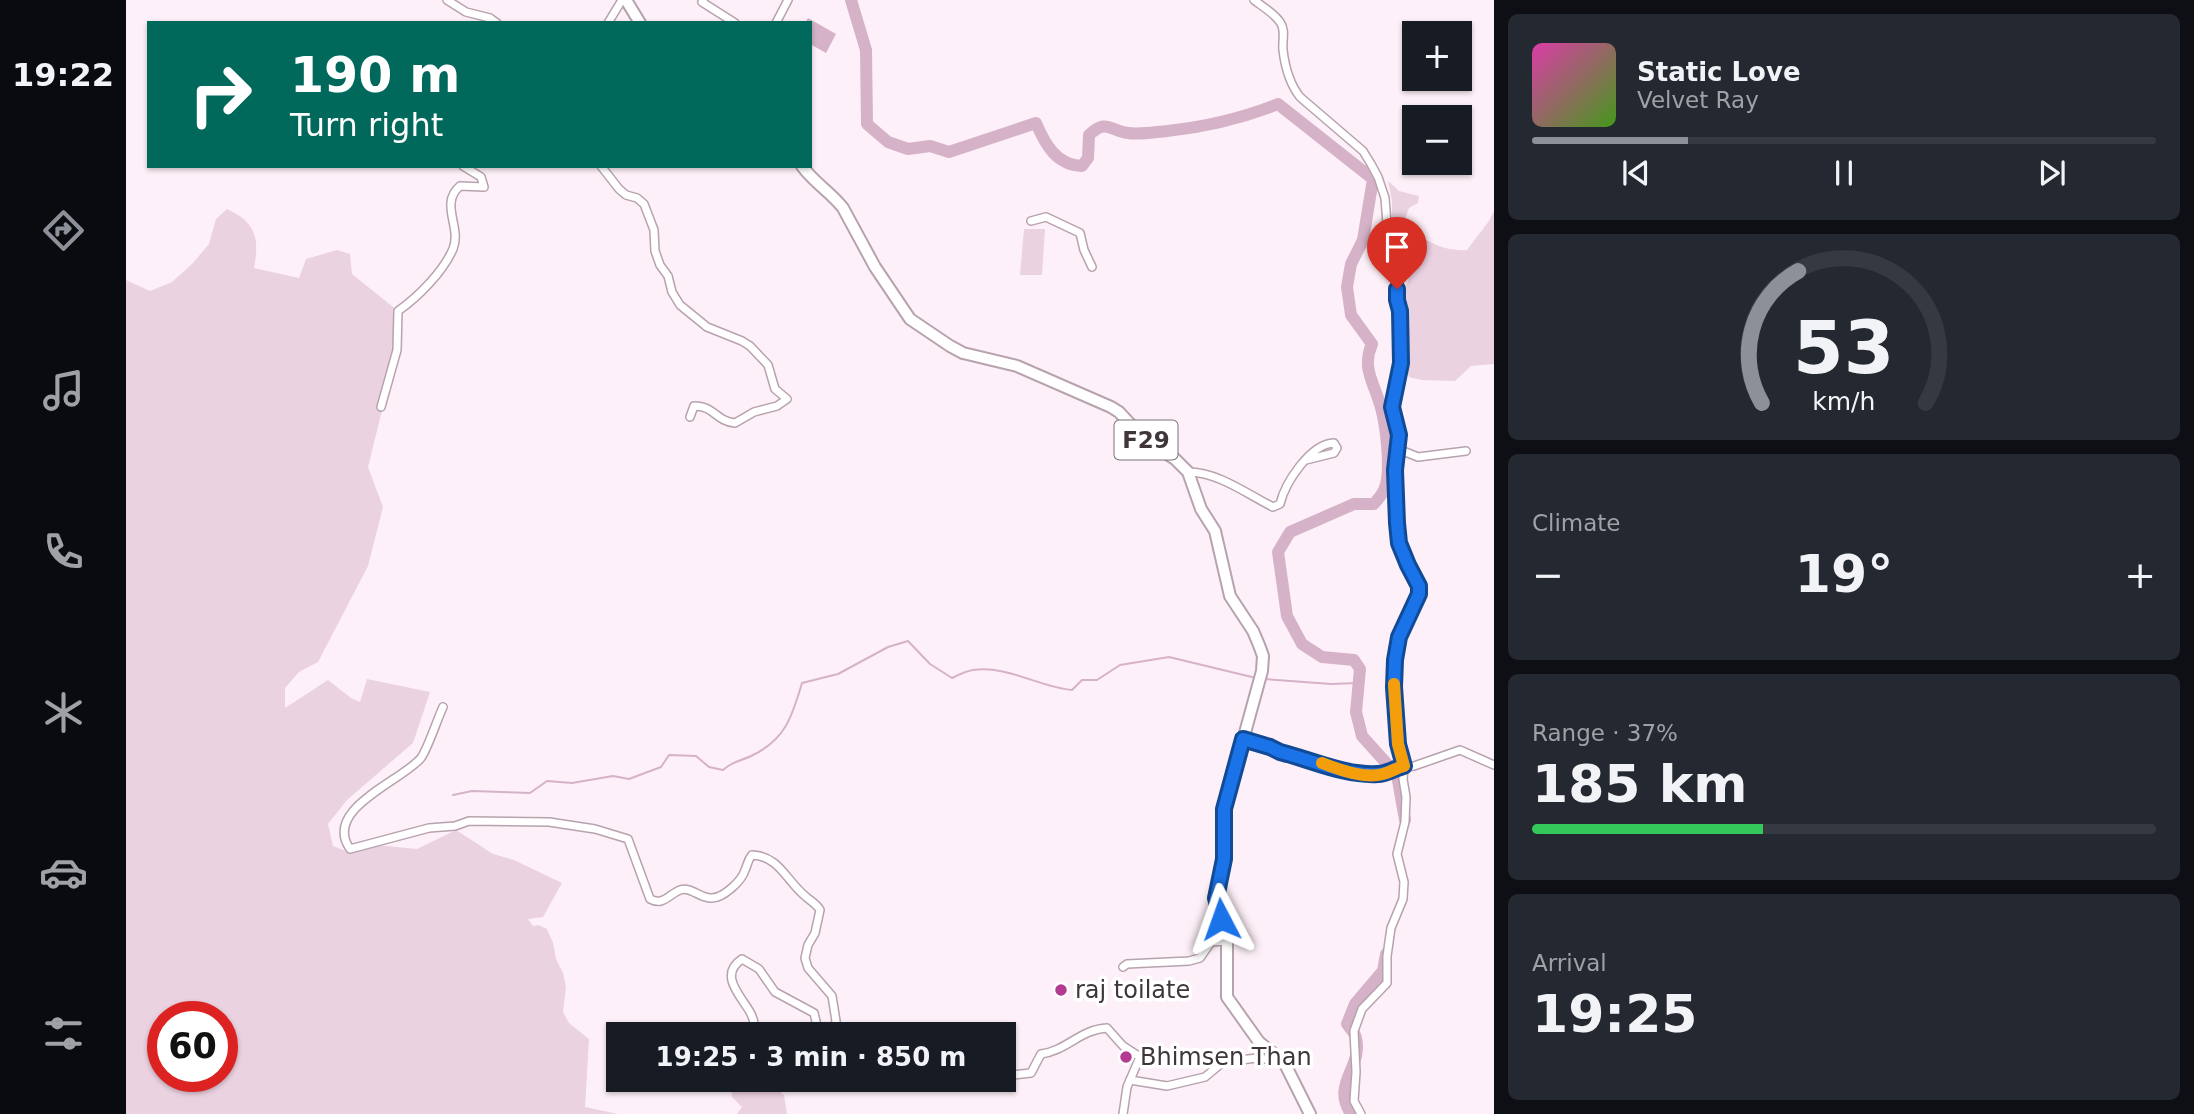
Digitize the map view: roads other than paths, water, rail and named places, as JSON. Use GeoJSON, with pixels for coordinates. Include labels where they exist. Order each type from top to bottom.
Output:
{"type":"FeatureCollection","features":[{"type":"Feature","properties":{"kind":"main road"},"geometry":{"type":"LineString","coordinates":[[624,0],[639,21]]}},
{"type":"Feature","properties":{"kind":"main road","name":"F29"},"geometry":{"type":"LineString","coordinates":[[804,168],[843,208],[875,267],[910,319],[963,352],[1017,366],[1111,407],[1144,439],[1175,459],[1188,472],[1201,509],[1215,531],[1230,596],[1253,631],[1262,656],[1259,686],[1224,809],[1224,859],[1216,898],[1227,941],[1227,997],[1259,1042],[1284,1062],[1310,1114]]}},
{"type":"Feature","properties":{"kind":"street"},"geometry":{"type":"LineString","coordinates":[[447,0],[485,20]]}},
{"type":"Feature","properties":{"kind":"street"},"geometry":{"type":"LineString","coordinates":[[609,21],[624,0]]}},
{"type":"Feature","properties":{"kind":"street"},"geometry":{"type":"LineString","coordinates":[[703,0],[702,2],[732,21]]}},
{"type":"Feature","properties":{"kind":"street"},"geometry":{"type":"LineString","coordinates":[[777,21],[788,0]]}},
{"type":"Feature","properties":{"kind":"street"},"geometry":{"type":"LineString","coordinates":[[1254,0],[1279,20],[1283,27],[1283,50],[1293,88],[1363,151],[1378,177],[1385,198],[1387,224],[1393,237],[1400,273],[1397,300],[1400,311],[1401,363],[1392,407],[1399,435],[1395,470],[1399,543],[1419,586],[1419,594],[1399,637],[1395,660],[1398,744],[1406,797],[1405,822],[1397,854],[1404,882],[1402,899],[1391,928],[1387,983],[1362,1009],[1354,1031],[1354,1101],[1361,1114]]}},
{"type":"Feature","properties":{"kind":"street"},"geometry":{"type":"LineString","coordinates":[[381,407],[397,350],[398,311],[436,274],[453,248],[456,238],[450,207],[451,198],[460,186],[485,187],[481,177],[466,168]]}},
{"type":"Feature","properties":{"kind":"street"},"geometry":{"type":"LineString","coordinates":[[603,168],[619,189],[644,204],[654,230],[660,265],[668,276],[672,292],[680,305],[707,327],[750,346],[768,365],[775,389],[787,399],[777,406],[754,412],[735,423],[719,418],[707,407],[701,406],[694,406],[690,418]]}},
{"type":"Feature","properties":{"kind":"street"},"geometry":{"type":"LineString","coordinates":[[1031,221],[1046,217],[1080,233],[1084,250],[1093,267]]}},
{"type":"Feature","properties":{"kind":"street"},"geometry":{"type":"LineString","coordinates":[[1398,449],[1418,457],[1466,451]]}},
{"type":"Feature","properties":{"kind":"street"},"geometry":{"type":"LineString","coordinates":[[1188,472],[1216,478],[1273,507],[1280,505],[1283,492],[1306,460]]}},
{"type":"Feature","properties":{"kind":"street"},"geometry":{"type":"LineString","coordinates":[[443,707],[421,758],[355,808],[345,823],[344,841],[350,849],[429,828],[455,826],[470,821],[549,822],[595,829],[628,839],[650,899],[656,902],[685,889],[713,899],[741,877],[745,872],[747,860],[752,855],[760,855],[774,861],[802,894],[817,904],[820,910],[805,958],[808,968],[832,996],[836,1022]]}},
{"type":"Feature","properties":{"kind":"street"},"geometry":{"type":"LineString","coordinates":[[1243,739],[1361,775],[1383,774],[1400,767],[1415,766],[1460,750],[1494,765]]}},
{"type":"Feature","properties":{"kind":"street"},"geometry":{"type":"LineString","coordinates":[[1123,967],[1126,964],[1189,961],[1200,958],[1211,943],[1227,941]]}},
{"type":"Feature","properties":{"kind":"street"},"geometry":{"type":"LineString","coordinates":[[753,1022],[752,1015],[733,987],[731,977],[736,963],[743,959],[759,969],[775,992],[814,1013],[816,1022]]}},
{"type":"Feature","properties":{"kind":"street"},"geometry":{"type":"LineString","coordinates":[[1016,1075],[1031,1073],[1041,1054],[1053,1052],[1094,1029],[1107,1028],[1123,1046],[1140,1057],[1127,1087],[1123,1114]]}},
{"type":"Feature","properties":{"kind":"street"},"geometry":{"type":"LineString","coordinates":[[1130,1080],[1167,1086],[1205,1077],[1223,1062],[1257,1058],[1284,1062]]}},
{"type":"Feature","properties":{"kind":"waterway"},"geometry":{"type":"LineString","coordinates":[[851,0],[866,50],[867,124],[888,142],[908,149],[930,146],[949,152],[1036,123],[1048,146],[1058,157],[1065,162],[1082,166],[1088,158],[1089,135],[1100,127],[1137,134],[1181,129],[1237,118],[1278,104],[1373,179],[1363,240],[1351,264],[1347,287],[1351,315],[1372,344],[1368,369],[1385,426],[1388,462],[1386,483],[1374,504],[1354,504],[1290,532],[1278,552],[1287,616],[1302,644],[1322,657],[1354,660],[1360,669],[1356,712],[1362,736],[1397,775],[1405,820]]}},
{"type":"Feature","properties":{"kind":"waterway"},"geometry":{"type":"LineString","coordinates":[[453,795],[472,791],[530,793],[547,781],[572,783],[613,776],[629,779],[661,767],[669,755],[696,756],[709,767],[723,770],[773,742],[791,716],[802,683],[838,674],[888,647],[908,641],[930,664],[952,678],[962,673],[986,669],[1072,690],[1082,680],[1097,680],[1120,665],[1169,657],[1256,678]]}},
{"type":"Feature","properties":{"kind":"waterway"},"geometry":{"type":"LineString","coordinates":[[1265,679],[1331,684],[1358,683]]}},
{"type":"Feature","properties":{"kind":"waterway"},"geometry":{"type":"LineString","coordinates":[[1351,1114],[1344,1093],[1357,1049],[1355,1036],[1347,1024],[1355,1004],[1383,971],[1386,954]]}},
{"type":"Feature","properties":{"kind":"place","name":"raj toilate"},"geometry":{"type":"Point","coordinates":[1061,990]}},
{"type":"Feature","properties":{"kind":"place","name":"Bhimsen Than"},"geometry":{"type":"Point","coordinates":[1126,1057]}}]}
